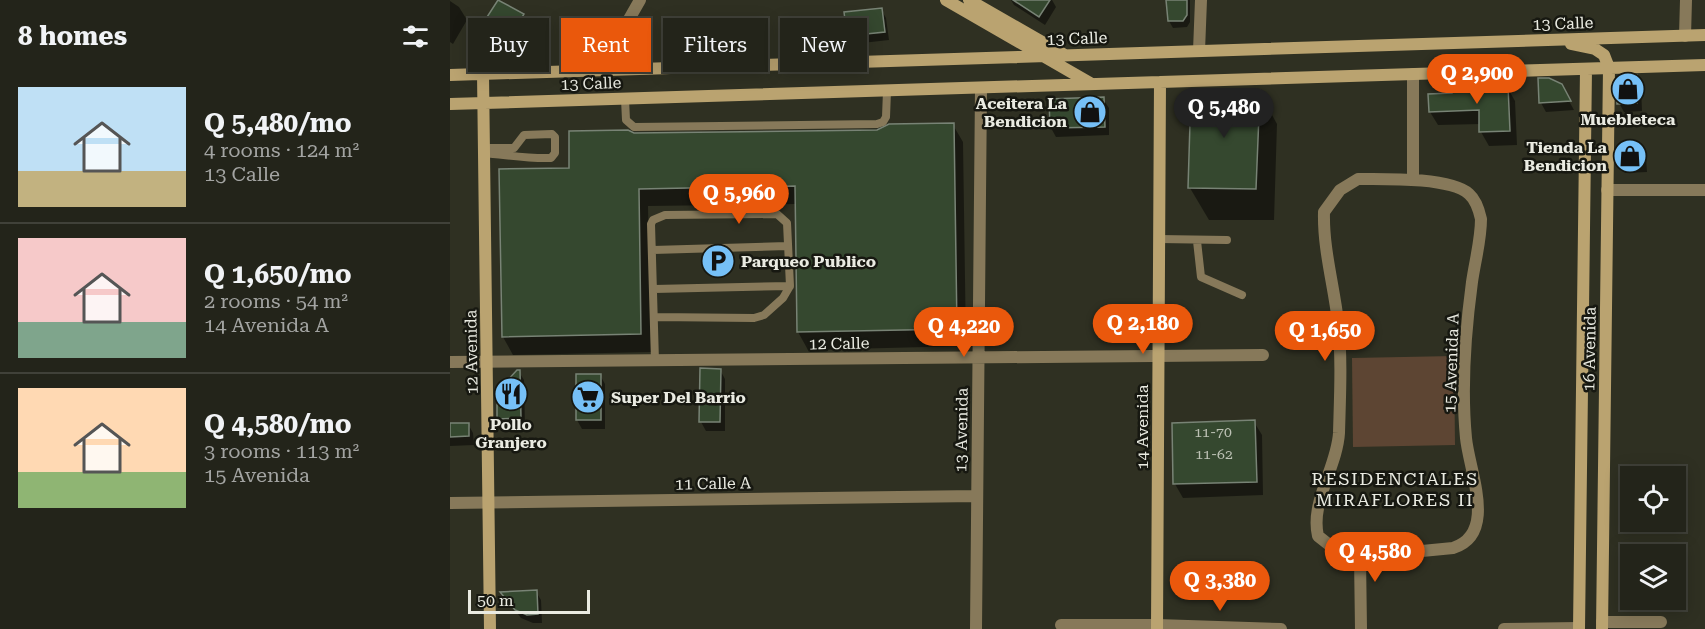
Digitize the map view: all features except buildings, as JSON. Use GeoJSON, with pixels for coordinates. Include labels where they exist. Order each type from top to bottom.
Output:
{"type":"FeatureCollection","features":[{"type":"Feature","properties":{"kind":"main road"},"geometry":{"type":"LineString","coordinates":[[946,0],[1090,83]]}},
{"type":"Feature","properties":{"kind":"main road"},"geometry":{"type":"LineString","coordinates":[[969,0],[1064,54]]}},
{"type":"Feature","properties":{"kind":"main road","name":"13 Calle"},"geometry":{"type":"LineString","coordinates":[[651,68],[1705,35]]}},
{"type":"Feature","properties":{"kind":"main road"},"geometry":{"type":"LineString","coordinates":[[1550,40],[1595,49],[1604,55],[1609,68]]}},
{"type":"Feature","properties":{"kind":"main road","name":"13 Calle"},"geometry":{"type":"LineString","coordinates":[[450,104],[1705,65]]}},
{"type":"Feature","properties":{"kind":"main road","name":"16 Avenida"},"geometry":{"type":"LineString","coordinates":[[1602,626],[1609,68]]}},
{"type":"Feature","properties":{"kind":"main road","name":"16 Avenida"},"geometry":{"type":"LineString","coordinates":[[1579,628],[1586,69]]}},
{"type":"Feature","properties":{"kind":"main road","name":"13 Calle"},"geometry":{"type":"LineString","coordinates":[[450,75],[561,71]]}},
{"type":"Feature","properties":{"kind":"main road","name":"12 Avenida"},"geometry":{"type":"LineString","coordinates":[[483,74],[490,629]]}},
{"type":"Feature","properties":{"kind":"main road","name":"14 Avenida"},"geometry":{"type":"LineString","coordinates":[[1157,627],[1160,82]]}},
{"type":"Feature","properties":{"kind":"street"},"geometry":{"type":"LineString","coordinates":[[630,18],[640,0]]}},
{"type":"Feature","properties":{"kind":"street"},"geometry":{"type":"LineString","coordinates":[[1199,51],[1201,0]]}},
{"type":"Feature","properties":{"kind":"street"},"geometry":{"type":"LineString","coordinates":[[1684,36],[1686,0]]}},
{"type":"Feature","properties":{"kind":"street"},"geometry":{"type":"LineString","coordinates":[[1361,629],[1360,557],[1337,551],[1318,536],[1316,520],[1333,469],[1339,435],[1339,324],[1323,224],[1324,212],[1333,197],[1358,179],[1413,179],[1413,74]]}},
{"type":"Feature","properties":{"kind":"street","name":"13 Avenida"},"geometry":{"type":"LineString","coordinates":[[976,629],[981,88]]}},
{"type":"Feature","properties":{"kind":"street","name":"15 Avenida A"},"geometry":{"type":"LineString","coordinates":[[1360,557],[1452,548],[1465,543],[1475,530],[1479,511],[1466,437],[1464,396],[1466,327],[1481,227],[1478,206],[1462,190],[1413,179]]}},
{"type":"Feature","properties":{"kind":"street"},"geometry":{"type":"LineString","coordinates":[[1607,190],[1705,190]]}},
{"type":"Feature","properties":{"kind":"street","name":"12 Calle"},"geometry":{"type":"LineString","coordinates":[[450,362],[1263,356]]}},
{"type":"Feature","properties":{"kind":"street","name":"11 Calle A"},"geometry":{"type":"LineString","coordinates":[[450,502],[977,496]]}},
{"type":"Feature","properties":{"kind":"street"},"geometry":{"type":"LineString","coordinates":[[1602,626],[1661,622]]}},
{"type":"Feature","properties":{"kind":"street"},"geometry":{"type":"LineString","coordinates":[[1061,626],[1281,629]]}},
{"type":"Feature","properties":{"kind":"street"},"geometry":{"type":"LineString","coordinates":[[1504,629],[1579,628]]}},
{"type":"Feature","properties":{"kind":"lane"},"geometry":{"type":"LineString","coordinates":[[625,99],[626,120],[634,127],[877,124],[883,122],[886,117],[887,91]]}},
{"type":"Feature","properties":{"kind":"lane"},"geometry":{"type":"LineString","coordinates":[[552,134],[555,137],[555,153],[551,158],[523,159],[514,155],[484,151],[514,148],[524,135],[552,134]]}},
{"type":"Feature","properties":{"kind":"lane"},"geometry":{"type":"LineString","coordinates":[[654,317],[754,318],[775,307],[790,286],[787,224],[777,214],[665,215],[653,220],[651,225],[655,361]]}},
{"type":"Feature","properties":{"kind":"lane"},"geometry":{"type":"LineString","coordinates":[[1159,239],[1227,240]]}},
{"type":"Feature","properties":{"kind":"lane"},"geometry":{"type":"LineString","coordinates":[[1197,241],[1202,277],[1242,295]]}},
{"type":"Feature","properties":{"kind":"lane"},"geometry":{"type":"LineString","coordinates":[[653,250],[787,246]]}},
{"type":"Feature","properties":{"kind":"lane"},"geometry":{"type":"LineString","coordinates":[[654,289],[790,286]]}},
{"type":"Feature","properties":{"kind":"shaded area"},"geometry":{"type":"Polygon","coordinates":[[[1454,356],[1455,445],[1353,447],[1352,358],[1454,356]]]}},
{"type":"Feature","properties":{"kind":"place","name":"Muebleteca"},"geometry":{"type":"Point","coordinates":[1628,89]}},
{"type":"Feature","properties":{"kind":"place","name":"Aceitera La Bendicion"},"geometry":{"type":"Point","coordinates":[1090,112]}},
{"type":"Feature","properties":{"kind":"place","name":"Tienda La Bendicion"},"geometry":{"type":"Point","coordinates":[1630,156]}},
{"type":"Feature","properties":{"kind":"place","name":"Parqueo Publico"},"geometry":{"type":"Point","coordinates":[718,261]}},
{"type":"Feature","properties":{"kind":"place","name":"Pollo Granjero"},"geometry":{"type":"Point","coordinates":[511,394]}},
{"type":"Feature","properties":{"kind":"place","name":"Super Del Barrio"},"geometry":{"type":"Point","coordinates":[588,397]}},
{"type":"Feature","properties":{"kind":"district","name":"RESIDENCIALES MIRAFLORES II"},"geometry":{"type":"Point","coordinates":[1395,489]}}]}
